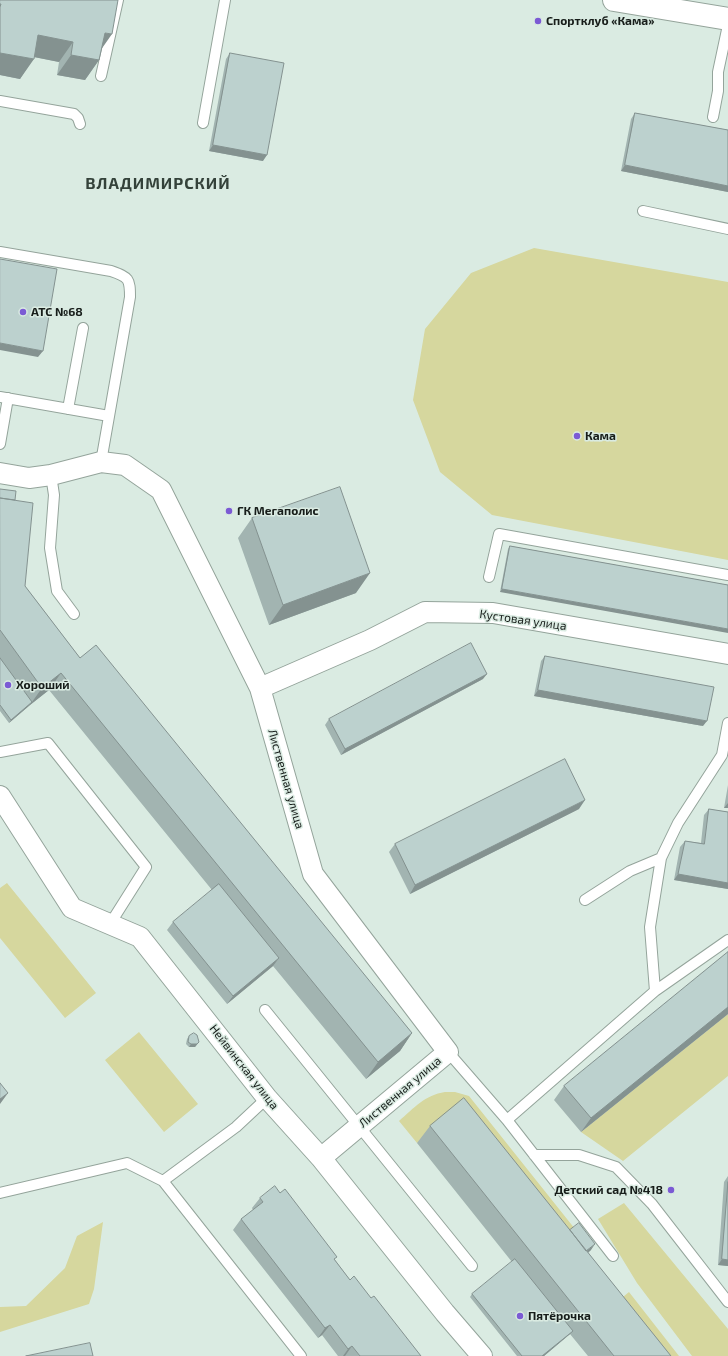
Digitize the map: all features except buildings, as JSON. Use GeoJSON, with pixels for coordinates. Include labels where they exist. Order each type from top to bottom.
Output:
{"type":"FeatureCollection","features":[{"type":"Feature","properties":{"kind":"main road"},"geometry":{"type":"LineString","coordinates":[[614,0],[663,4],[728,19]]}},
{"type":"Feature","properties":{"kind":"street","name":"Лиственная улица"},"geometry":{"type":"LineString","coordinates":[[0,473],[28,478],[51,475],[102,462],[125,465],[161,490],[260,688],[312,874],[448,1052],[321,1158]]}},
{"type":"Feature","properties":{"kind":"street","name":"Кустовая улица"},"geometry":{"type":"LineString","coordinates":[[260,688],[370,640],[425,612],[493,613],[728,654]]}},
{"type":"Feature","properties":{"kind":"street","name":"Нейвинская улица"},"geometry":{"type":"LineString","coordinates":[[0,796],[72,908],[140,937],[267,1098],[321,1158],[445,1313],[482,1356]]}},
{"type":"Feature","properties":{"kind":"lane"},"geometry":{"type":"LineString","coordinates":[[101,76],[118,0]]}},
{"type":"Feature","properties":{"kind":"lane"},"geometry":{"type":"LineString","coordinates":[[203,123],[225,0]]}},
{"type":"Feature","properties":{"kind":"lane"},"geometry":{"type":"LineString","coordinates":[[713,117],[718,91],[718,72],[728,25]]}},
{"type":"Feature","properties":{"kind":"lane"},"geometry":{"type":"LineString","coordinates":[[0,101],[74,114],[78,118],[80,124]]}},
{"type":"Feature","properties":{"kind":"lane"},"geometry":{"type":"LineString","coordinates":[[643,211],[728,229]]}},
{"type":"Feature","properties":{"kind":"lane"},"geometry":{"type":"LineString","coordinates":[[0,252],[111,271],[124,275],[130,282],[130,297],[102,462]]}},
{"type":"Feature","properties":{"kind":"lane"},"geometry":{"type":"LineString","coordinates":[[68,409],[83,328]]}},
{"type":"Feature","properties":{"kind":"lane"},"geometry":{"type":"LineString","coordinates":[[0,444],[4,398],[109,416]]}},
{"type":"Feature","properties":{"kind":"lane"},"geometry":{"type":"LineString","coordinates":[[51,475],[54,494],[50,548],[51,556],[57,591],[74,614]]}},
{"type":"Feature","properties":{"kind":"lane"},"geometry":{"type":"LineString","coordinates":[[489,577],[499,534],[728,575]]}},
{"type":"Feature","properties":{"kind":"lane"},"geometry":{"type":"LineString","coordinates":[[655,991],[650,928],[661,858],[678,823],[725,756],[728,723]]}},
{"type":"Feature","properties":{"kind":"lane"},"geometry":{"type":"LineString","coordinates":[[0,752],[48,743],[146,868],[110,924]]}},
{"type":"Feature","properties":{"kind":"lane"},"geometry":{"type":"LineString","coordinates":[[585,900],[630,871],[661,858]]}},
{"type":"Feature","properties":{"kind":"lane"},"geometry":{"type":"LineString","coordinates":[[507,1120],[655,991],[728,940]]}},
{"type":"Feature","properties":{"kind":"lane"},"geometry":{"type":"LineString","coordinates":[[265,1010],[472,1266]]}},
{"type":"Feature","properties":{"kind":"lane"},"geometry":{"type":"LineString","coordinates":[[448,1052],[507,1120],[612,1256]]}},
{"type":"Feature","properties":{"kind":"lane"},"geometry":{"type":"LineString","coordinates":[[164,1182],[236,1127],[267,1098]]}},
{"type":"Feature","properties":{"kind":"lane"},"geometry":{"type":"LineString","coordinates":[[534,1155],[579,1155],[616,1167],[652,1204],[728,1302]]}},
{"type":"Feature","properties":{"kind":"lane"},"geometry":{"type":"LineString","coordinates":[[0,1193],[127,1163],[164,1182],[301,1356]]}},
{"type":"Feature","properties":{"kind":"green space","name":"Кама"},"geometry":{"type":"Polygon","coordinates":[[[534,248],[728,282],[728,560],[492,515],[440,472],[413,400],[425,329],[471,273],[534,248]]]}},
{"type":"Feature","properties":{"kind":"green space"},"geometry":{"type":"Polygon","coordinates":[[[7,883],[96,993],[65,1018],[0,938],[0,888],[7,883]]]}},
{"type":"Feature","properties":{"kind":"green space"},"geometry":{"type":"Polygon","coordinates":[[[728,1014],[728,1076],[623,1161],[581,1132],[728,1014]]]}},
{"type":"Feature","properties":{"kind":"green space"},"geometry":{"type":"Polygon","coordinates":[[[139,1032],[198,1104],[164,1132],[105,1060],[139,1032]]]}},
{"type":"Feature","properties":{"kind":"green space"},"geometry":{"type":"Polygon","coordinates":[[[445,1092],[455,1092],[469,1096],[575,1229],[555,1245],[452,1116],[417,1143],[399,1121],[426,1099],[445,1092]]]}},
{"type":"Feature","properties":{"kind":"green space"},"geometry":{"type":"Polygon","coordinates":[[[624,1203],[728,1329],[728,1356],[692,1356],[637,1283],[598,1219],[624,1203]]]}},
{"type":"Feature","properties":{"kind":"green space"},"geometry":{"type":"Polygon","coordinates":[[[103,1222],[94,1289],[89,1304],[0,1332],[0,1307],[26,1306],[65,1268],[77,1236],[103,1222]]]}},
{"type":"Feature","properties":{"kind":"green space"},"geometry":{"type":"Polygon","coordinates":[[[629,1292],[679,1356],[644,1356],[607,1310],[629,1292]]]}},
{"type":"Feature","properties":{"kind":"place","name":"Спортклуб «Кама»"},"geometry":{"type":"Point","coordinates":[538,21]}},
{"type":"Feature","properties":{"kind":"place","name":"АТС №68"},"geometry":{"type":"Point","coordinates":[23,312]}},
{"type":"Feature","properties":{"kind":"place","name":"Кама"},"geometry":{"type":"Point","coordinates":[577,436]}},
{"type":"Feature","properties":{"kind":"place","name":"ГК Мегаполис"},"geometry":{"type":"Point","coordinates":[229,511]}},
{"type":"Feature","properties":{"kind":"place","name":"Хороший"},"geometry":{"type":"Point","coordinates":[8,685]}},
{"type":"Feature","properties":{"kind":"place","name":"Детский сад №418"},"geometry":{"type":"Point","coordinates":[671,1190]}},
{"type":"Feature","properties":{"kind":"place","name":"Пятёрочка"},"geometry":{"type":"Point","coordinates":[520,1316]}},
{"type":"Feature","properties":{"kind":"district","name":"ВЛАДИМИРСКИЙ"},"geometry":{"type":"Point","coordinates":[158,184]}}]}
